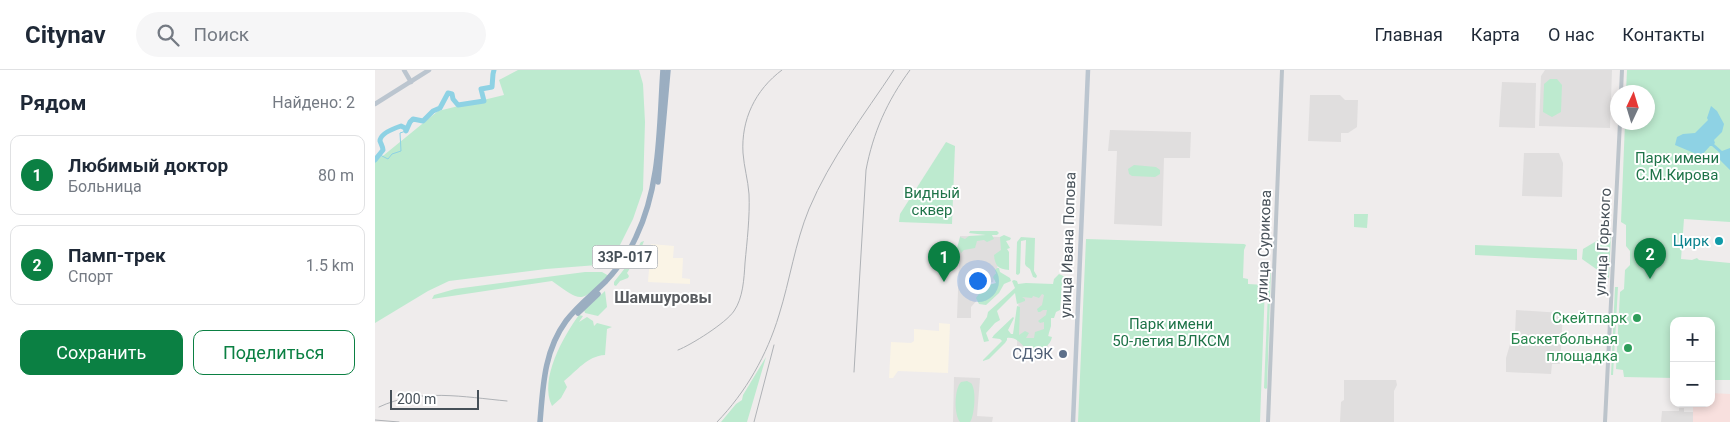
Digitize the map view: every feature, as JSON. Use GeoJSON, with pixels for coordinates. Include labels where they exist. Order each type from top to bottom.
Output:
{"type":"FeatureCollection","features":[{"type":"Feature","properties":{"kind":"highway","name":"33Р-017"},"geometry":{"type":"LineString","coordinates":[[541,422],[546,364],[556,336],[567,319],[606,281],[621,262],[635,239],[647,213],[655,179],[663,70]]}},
{"type":"Feature","properties":{"kind":"highway","name":"33Р-017"},"geometry":{"type":"LineString","coordinates":[[541,422],[550,364],[559,338],[574,316],[619,270],[639,239],[652,210],[660,171],[667,70]]}},
{"type":"Feature","properties":{"kind":"main road"},"geometry":{"type":"LineString","coordinates":[[404,70],[411,82]]}},
{"type":"Feature","properties":{"kind":"main road"},"geometry":{"type":"LineString","coordinates":[[375,104],[429,70]]}},
{"type":"Feature","properties":{"kind":"main road","name":"улица Ивана Попова"},"geometry":{"type":"LineString","coordinates":[[1073,422],[1088,70]]}},
{"type":"Feature","properties":{"kind":"street","name":"улица Сурикова"},"geometry":{"type":"LineString","coordinates":[[1268,422],[1282,70]]}},
{"type":"Feature","properties":{"kind":"street"},"geometry":{"type":"LineString","coordinates":[[1621,70],[1621,85]]}},
{"type":"Feature","properties":{"kind":"street","name":"улица Горького"},"geometry":{"type":"LineString","coordinates":[[1605,422],[1620,130]]}},
{"type":"Feature","properties":{"kind":"shaded area"},"geometry":{"type":"Polygon","coordinates":[[[1545,70],[1612,70],[1610,128],[1539,126],[1541,76],[1545,70]]]}},
{"type":"Feature","properties":{"kind":"shaded area"},"geometry":{"type":"Polygon","coordinates":[[[1502,82],[1536,83],[1535,128],[1499,127],[1502,82]]]}},
{"type":"Feature","properties":{"kind":"shaded area"},"geometry":{"type":"Polygon","coordinates":[[[1310,95],[1340,95],[1345,100],[1358,100],[1357,127],[1348,133],[1341,133],[1341,142],[1308,141],[1310,95]]]}},
{"type":"Feature","properties":{"kind":"shaded area"},"geometry":{"type":"Polygon","coordinates":[[[1110,130],[1191,132],[1190,158],[1164,158],[1162,226],[1114,224],[1117,151],[1108,151],[1110,130]]]}},
{"type":"Feature","properties":{"kind":"shaded area"},"geometry":{"type":"Polygon","coordinates":[[[1524,153],[1559,153],[1563,163],[1562,197],[1522,196],[1524,153]]]}},
{"type":"Feature","properties":{"kind":"shaded area"},"geometry":{"type":"Polygon","coordinates":[[[960,236],[1002,237],[1001,255],[993,282],[984,283],[980,297],[971,307],[971,318],[957,318],[960,236]]]}},
{"type":"Feature","properties":{"kind":"shaded area"},"geometry":{"type":"Polygon","coordinates":[[[651,244],[674,246],[673,258],[683,258],[682,278],[690,279],[690,284],[648,282],[651,244]]]}},
{"type":"Feature","properties":{"kind":"shaded area"},"geometry":{"type":"Polygon","coordinates":[[[1019,285],[1050,286],[1048,347],[1017,346],[1019,285]]]}},
{"type":"Feature","properties":{"kind":"shaded area"},"geometry":{"type":"Polygon","coordinates":[[[1516,310],[1563,313],[1560,364],[1552,364],[1551,374],[1506,372],[1506,358],[1511,341],[1515,335],[1516,310]]]}},
{"type":"Feature","properties":{"kind":"shaded area"},"geometry":{"type":"Polygon","coordinates":[[[939,323],[950,324],[948,373],[898,371],[893,378],[889,378],[891,342],[911,343],[914,341],[914,329],[939,331],[939,323]]]}},
{"type":"Feature","properties":{"kind":"shaded area"},"geometry":{"type":"Polygon","coordinates":[[[954,377],[980,378],[977,416],[993,417],[992,422],[953,422],[954,377]]]}},
{"type":"Feature","properties":{"kind":"shaded area"},"geometry":{"type":"Polygon","coordinates":[[[1344,380],[1396,380],[1394,422],[1340,422],[1341,402],[1344,400],[1344,380]]]}},
{"type":"Feature","properties":{"kind":"shaded area"},"geometry":{"type":"Polygon","coordinates":[[[1715,393],[1730,394],[1730,422],[1693,422],[1693,407],[1715,407],[1715,393]]]}},
{"type":"Feature","properties":{"kind":"shaded area"},"geometry":{"type":"Polygon","coordinates":[[[1679,408],[1684,408],[1684,412],[1693,412],[1693,422],[1661,422],[1662,411],[1679,411],[1679,408]]]}},
{"type":"Feature","properties":{"kind":"green space"},"geometry":{"type":"Polygon","coordinates":[[[518,70],[639,70],[643,84],[645,122],[643,190],[633,219],[613,259],[610,264],[546,269],[449,281],[428,291],[375,323],[375,160],[384,155],[438,111],[504,95],[499,80],[518,70]]]}},
{"type":"Feature","properties":{"kind":"green space","name":"Парк имени С.М.Кирова"},"geometry":{"type":"Polygon","coordinates":[[[1627,70],[1730,70],[1730,222],[1684,219],[1681,259],[1692,260],[1697,258],[1699,260],[1730,263],[1730,380],[1715,380],[1715,317],[1670,317],[1670,378],[1624,377],[1623,370],[1616,369],[1620,292],[1624,289],[1625,270],[1630,265],[1630,251],[1626,246],[1626,225],[1621,222],[1625,130],[1655,130],[1655,85],[1626,85],[1627,70]]]}},
{"type":"Feature","properties":{"kind":"green space"},"geometry":{"type":"Polygon","coordinates":[[[1550,79],[1557,79],[1562,85],[1561,112],[1552,117],[1543,112],[1544,84],[1550,79]]]}},
{"type":"Feature","properties":{"kind":"green space","name":"Видный сквер"},"geometry":{"type":"Polygon","coordinates":[[[946,142],[955,146],[952,224],[899,222],[900,214],[946,142]]]}},
{"type":"Feature","properties":{"kind":"green space"},"geometry":{"type":"Polygon","coordinates":[[[1134,165],[1156,167],[1160,170],[1160,174],[1155,177],[1132,176],[1129,174],[1128,169],[1134,165]]]}},
{"type":"Feature","properties":{"kind":"green space"},"geometry":{"type":"Polygon","coordinates":[[[1354,214],[1368,214],[1367,228],[1354,227],[1354,214]]]}},
{"type":"Feature","properties":{"kind":"green space"},"geometry":{"type":"Polygon","coordinates":[[[970,231],[997,231],[999,233],[992,235],[994,239],[987,242],[984,240],[977,241],[975,248],[964,250],[961,253],[957,248],[960,237],[965,239],[969,236],[986,235],[969,233],[970,231]]]}},
{"type":"Feature","properties":{"kind":"green space"},"geometry":{"type":"Polygon","coordinates":[[[1610,233],[1609,278],[1582,259],[1583,249],[1610,233]]]}},
{"type":"Feature","properties":{"kind":"green space"},"geometry":{"type":"Polygon","coordinates":[[[1004,235],[1011,238],[1006,241],[1010,248],[1007,249],[1009,252],[1009,270],[1002,269],[996,264],[994,259],[994,255],[1001,250],[1000,237],[1004,235]]]}},
{"type":"Feature","properties":{"kind":"green space"},"geometry":{"type":"Polygon","coordinates":[[[1021,237],[1035,238],[1034,271],[1037,276],[1036,278],[1033,277],[1030,269],[1025,264],[1026,240],[1021,241],[1020,273],[1016,274],[1017,242],[1021,237]]]}},
{"type":"Feature","properties":{"kind":"green space","name":"Парк имени 50-летия ВЛКСМ"},"geometry":{"type":"Polygon","coordinates":[[[1086,239],[1246,245],[1244,250],[1243,278],[1248,279],[1248,284],[1265,285],[1260,422],[1078,422],[1086,239]]]}},
{"type":"Feature","properties":{"kind":"green space"},"geometry":{"type":"Polygon","coordinates":[[[644,241],[639,254],[627,273],[628,278],[620,281],[616,286],[614,285],[614,282],[629,263],[641,242],[644,241]]]}},
{"type":"Feature","properties":{"kind":"green space"},"geometry":{"type":"Polygon","coordinates":[[[1475,245],[1577,249],[1577,260],[1475,255],[1475,245]]]}},
{"type":"Feature","properties":{"kind":"green space"},"geometry":{"type":"Polygon","coordinates":[[[997,268],[1010,278],[1011,281],[1004,284],[999,293],[986,305],[979,304],[976,298],[982,289],[987,285],[996,283],[993,277],[997,268]]]}},
{"type":"Feature","properties":{"kind":"green space"},"geometry":{"type":"Polygon","coordinates":[[[1269,269],[1271,269],[1266,389],[1264,388],[1269,269]]]}},
{"type":"Feature","properties":{"kind":"green space"},"geometry":{"type":"Polygon","coordinates":[[[585,272],[602,272],[609,276],[582,297],[570,294],[552,281],[432,299],[434,295],[455,289],[585,272]]]}},
{"type":"Feature","properties":{"kind":"green space"},"geometry":{"type":"Polygon","coordinates":[[[1059,274],[1074,281],[1062,284],[1060,310],[1056,312],[1054,318],[1051,318],[1048,336],[1052,337],[1048,345],[1041,348],[1025,348],[1017,340],[1007,338],[1005,343],[989,359],[983,361],[1002,341],[992,338],[994,335],[1013,317],[1008,330],[1013,334],[1017,306],[1020,307],[1019,335],[1025,331],[1029,333],[1026,338],[1034,338],[1035,332],[1044,329],[1044,322],[1040,323],[1038,321],[1046,315],[1047,310],[1038,312],[1037,309],[1042,305],[1044,295],[1042,294],[1039,298],[1033,296],[1032,298],[1022,297],[1025,301],[1017,304],[1015,293],[997,311],[1000,320],[986,333],[989,341],[984,342],[980,327],[988,312],[1015,288],[1012,281],[1017,281],[1018,284],[1053,284],[1054,279],[1059,274]]]}},
{"type":"Feature","properties":{"kind":"green space"},"geometry":{"type":"Polygon","coordinates":[[[1615,287],[1618,287],[1613,375],[1611,375],[1615,287]]]}},
{"type":"Feature","properties":{"kind":"green space"},"geometry":{"type":"Polygon","coordinates":[[[605,291],[607,307],[598,316],[585,313],[584,310],[605,291]]]}},
{"type":"Feature","properties":{"kind":"green space"},"geometry":{"type":"Polygon","coordinates":[[[579,315],[583,316],[579,322],[587,317],[593,321],[594,326],[597,323],[612,327],[607,329],[605,355],[588,361],[564,381],[567,387],[561,398],[552,406],[548,383],[551,371],[560,346],[579,315]]]}},
{"type":"Feature","properties":{"kind":"green space"},"geometry":{"type":"Polygon","coordinates":[[[766,357],[747,422],[721,422],[736,404],[742,400],[743,395],[766,357]]]}},
{"type":"Feature","properties":{"kind":"green space"},"geometry":{"type":"Polygon","coordinates":[[[967,381],[972,384],[974,391],[973,411],[970,422],[960,422],[956,408],[957,390],[961,382],[967,381]]]}},
{"type":"Feature","properties":{"kind":"water"},"geometry":{"type":"Polygon","coordinates":[[[1711,106],[1717,111],[1724,124],[1722,132],[1714,140],[1714,144],[1722,151],[1730,148],[1730,170],[1720,160],[1720,153],[1712,146],[1701,156],[1675,145],[1677,137],[1683,134],[1695,133],[1708,120],[1711,106]]]}},
{"type":"Feature","properties":{"kind":"waterway"},"geometry":{"type":"LineString","coordinates":[[375,160],[383,150],[380,141],[382,136],[388,131],[401,126],[406,131],[413,119],[423,121],[433,111],[440,108],[448,93],[452,94],[453,99],[458,105],[484,101],[481,89],[492,87],[494,70]]}},
{"type":"Feature","properties":{"kind":"waterway"},"geometry":{"type":"LineString","coordinates":[[380,155],[388,159],[392,154],[401,151],[400,133],[406,131]]}},
{"type":"Feature","properties":{"kind":"railway"},"geometry":{"type":"LineString","coordinates":[[678,350],[716,327],[730,316],[737,306],[743,282],[749,211],[743,153],[744,129],[757,96],[772,78],[782,70]]}},
{"type":"Feature","properties":{"kind":"railway"},"geometry":{"type":"LineString","coordinates":[[717,422],[746,386],[762,359],[783,302],[800,235],[817,191],[848,138],[894,70]]}},
{"type":"Feature","properties":{"kind":"railway"},"geometry":{"type":"LineString","coordinates":[[854,372],[866,170],[882,118],[894,93],[910,70]]}},
{"type":"Feature","properties":{"kind":"railway"},"geometry":{"type":"LineString","coordinates":[[754,422],[774,345]]}},
{"type":"Feature","properties":{"kind":"railway"},"geometry":{"type":"LineString","coordinates":[[379,407],[410,397],[442,395],[507,401]]}},
{"type":"Feature","properties":{"kind":"railway"},"geometry":{"type":"LineString","coordinates":[[375,420],[399,422]]}},
{"type":"Feature","properties":{"kind":"place","name":"Цирк"},"geometry":{"type":"Point","coordinates":[1719,241]}},
{"type":"Feature","properties":{"kind":"place","name":"Памп-трек"},"geometry":{"type":"Point","coordinates":[1650,279]}},
{"type":"Feature","properties":{"kind":"place","name":"Любимый доктор"},"geometry":{"type":"Point","coordinates":[944,282]}},
{"type":"Feature","properties":{"kind":"place","name":"Скейтпарк"},"geometry":{"type":"Point","coordinates":[1637,318]}},
{"type":"Feature","properties":{"kind":"place","name":"Баскетбольная площадка"},"geometry":{"type":"Point","coordinates":[1628,348]}},
{"type":"Feature","properties":{"kind":"place","name":"СДЭК"},"geometry":{"type":"Point","coordinates":[1063,354]}},
{"type":"Feature","properties":{"kind":"district","name":"Шамшуровы"},"geometry":{"type":"Point","coordinates":[663,297]}}]}
